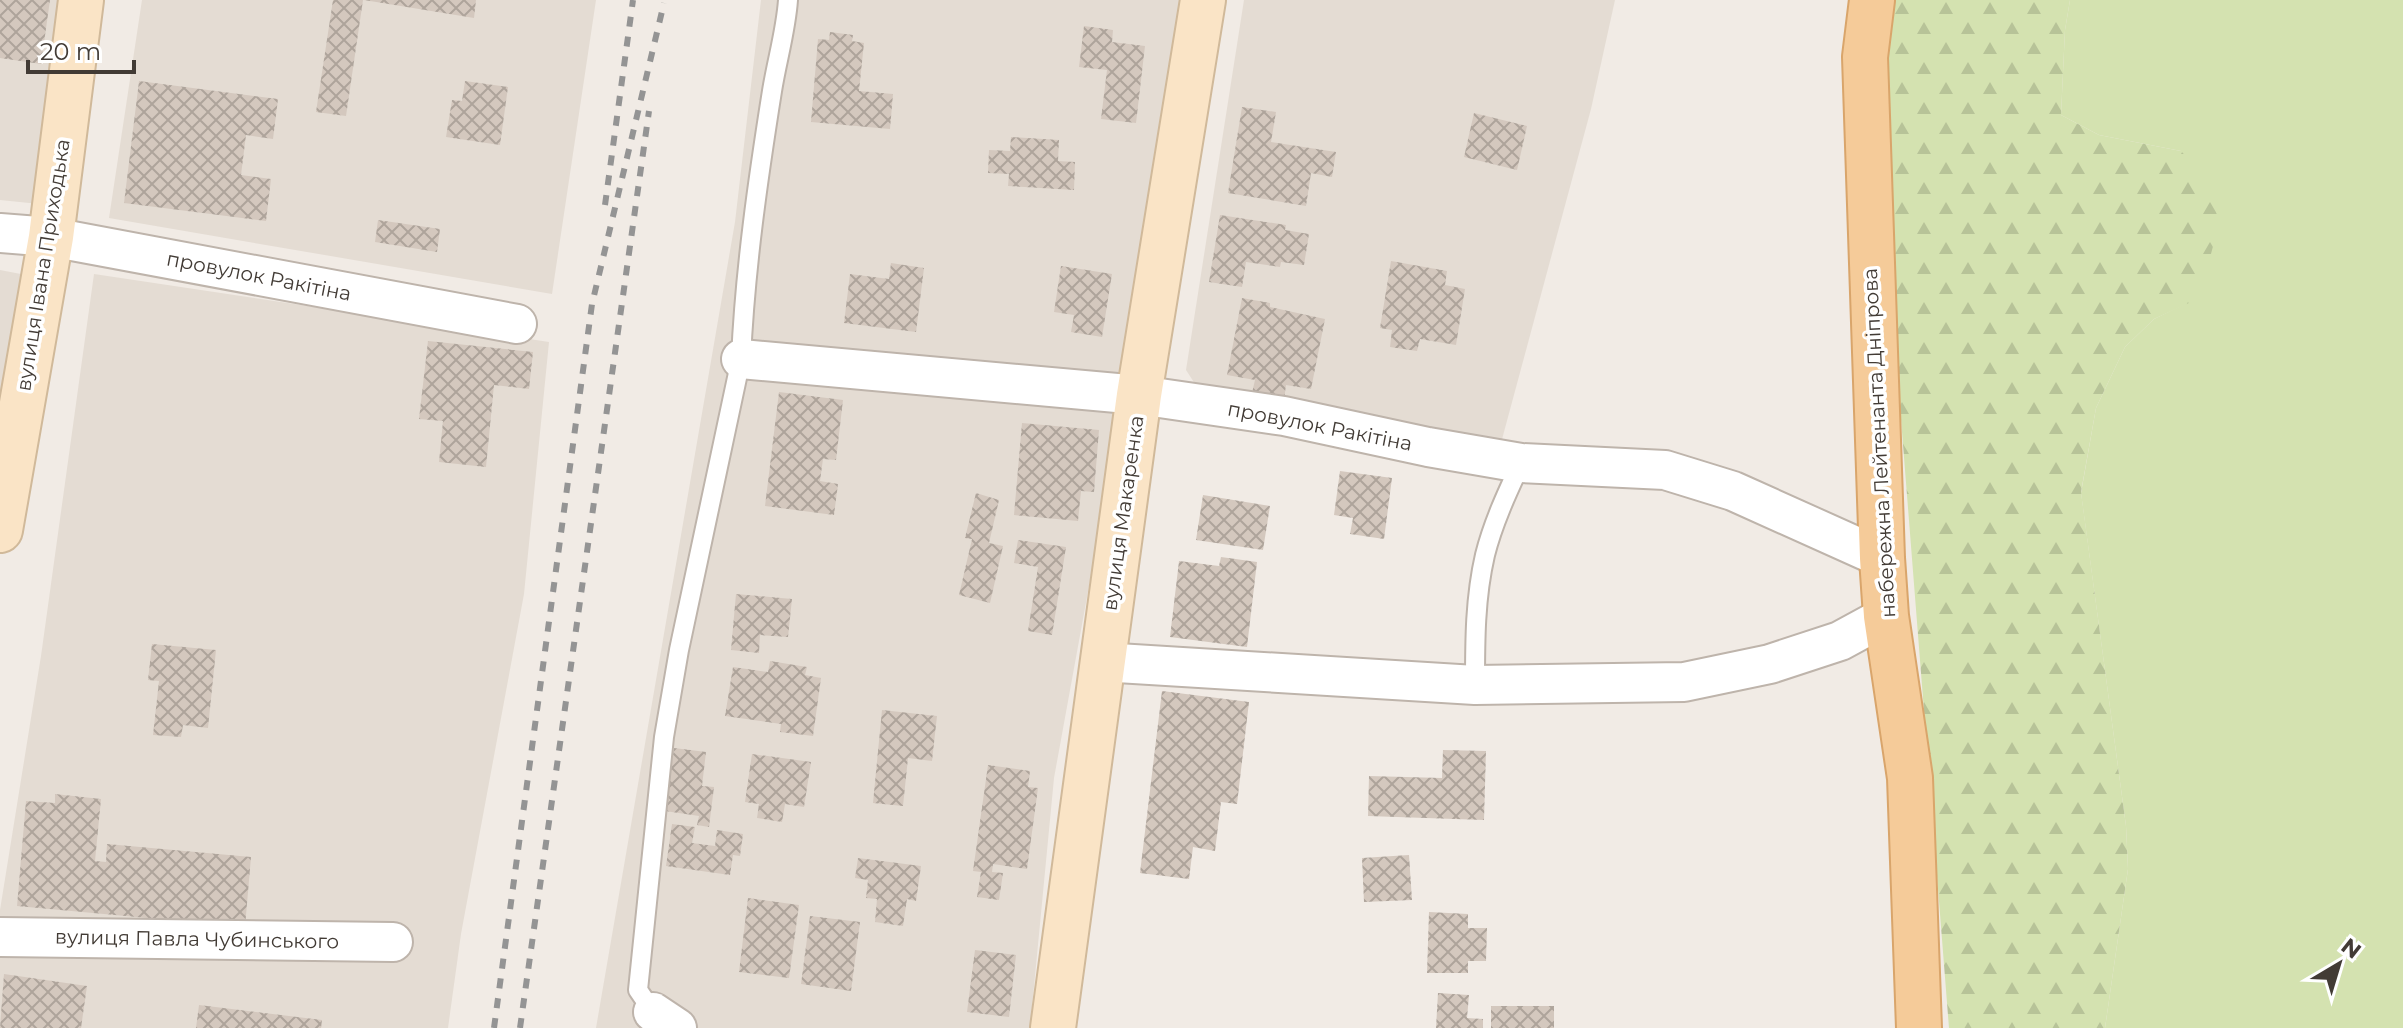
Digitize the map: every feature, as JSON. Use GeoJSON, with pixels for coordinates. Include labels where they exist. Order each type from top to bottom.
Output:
{"type":"FeatureCollection","features":[{"type":"Feature","properties":{"kind":"main road","name":"вулиця Івана Приходька"},"geometry":{"type":"LineString","coordinates":[[0,530],[51,237],[81,0]]}},
{"type":"Feature","properties":{"kind":"main road","name":"вулиця Макаренка"},"geometry":{"type":"LineString","coordinates":[[1053,1028],[1139,395],[1203,0]]}},
{"type":"Feature","properties":{"kind":"main road","name":"набережна Лейтенанта Дніпрова"},"geometry":{"type":"LineString","coordinates":[[1872,0],[1865,57],[1882,558],[1886,616],[1910,778],[1919,1028]]}},
{"type":"Feature","properties":{"kind":"street","name":"провулок Ракітіна"},"geometry":{"type":"LineString","coordinates":[[0,233],[51,237],[517,324]]}},
{"type":"Feature","properties":{"kind":"street","name":"провулок Ракітіна"},"geometry":{"type":"LineString","coordinates":[[741,359],[1139,395],[1284,416],[1521,463],[1665,470],[1733,491],[1882,558]]}},
{"type":"Feature","properties":{"kind":"street"},"geometry":{"type":"LineString","coordinates":[[1101,662],[1475,685],[1684,682],[1770,664],[1840,641],[1886,616]]}},
{"type":"Feature","properties":{"kind":"street","name":"вулиця Павла Чубинського"},"geometry":{"type":"LineString","coordinates":[[0,937],[393,942]]}},
{"type":"Feature","properties":{"kind":"lane"},"geometry":{"type":"LineString","coordinates":[[665,1020],[638,990],[664,737],[679,650],[741,359],[754,221],[788,0]]}},
{"type":"Feature","properties":{"kind":"lane"},"geometry":{"type":"LineString","coordinates":[[1475,685],[1475,623],[1485,555],[1503,502],[1521,463]]}},
{"type":"Feature","properties":{"kind":"shaded area"},"geometry":{"type":"Polygon","coordinates":[[[0,0],[61,0],[39,204],[0,200],[0,0]]]}},
{"type":"Feature","properties":{"kind":"shaded area"},"geometry":{"type":"Polygon","coordinates":[[[142,0],[596,0],[552,294],[109,218],[142,0]]]}},
{"type":"Feature","properties":{"kind":"shaded area"},"geometry":{"type":"Polygon","coordinates":[[[761,0],[1184,0],[1130,361],[1054,778],[1030,1028],[596,1028],[735,222],[761,0]]]}},
{"type":"Feature","properties":{"kind":"shaded area"},"geometry":{"type":"Polygon","coordinates":[[[1244,0],[1615,0],[1591,109],[1501,443],[1199,390],[1186,370],[1244,0]]]}},
{"type":"Feature","properties":{"kind":"shaded area"},"geometry":{"type":"Polygon","coordinates":[[[0,270],[26,275],[0,398],[0,270]]]}},
{"type":"Feature","properties":{"kind":"shaded area"},"geometry":{"type":"Polygon","coordinates":[[[94,274],[549,342],[524,594],[461,934],[448,1028],[0,1028],[0,910],[41,656],[94,274]]]}},
{"type":"Feature","properties":{"kind":"green space"},"geometry":{"type":"Polygon","coordinates":[[[1889,0],[2070,0],[2065,30],[2061,115],[2099,135],[2181,151],[2210,183],[2219,224],[2208,265],[2191,302],[2154,319],[2125,347],[2096,408],[2081,492],[2126,826],[2128,869],[2105,1028],[1949,1028],[1892,305],[1883,68],[1889,0]]]}},
{"type":"Feature","properties":{"kind":"green space"},"geometry":{"type":"Polygon","coordinates":[[[2070,0],[2403,0],[2403,1028],[2105,1028],[2128,869],[2126,826],[2081,493],[2096,408],[2125,347],[2154,319],[2191,301],[2181,151],[2099,135],[2061,115],[2065,30],[2070,0]]]}},
{"type":"Feature","properties":{"kind":"building"},"geometry":{"type":"Polygon","coordinates":[[[0,0],[50,0],[41,64],[0,58],[0,0]]]}},
{"type":"Feature","properties":{"kind":"building"},"geometry":{"type":"Polygon","coordinates":[[[333,0],[363,0],[346,116],[316,112],[333,0]]]}},
{"type":"Feature","properties":{"kind":"building"},"geometry":{"type":"Polygon","coordinates":[[[364,0],[476,0],[474,18],[364,0]]]}},
{"type":"Feature","properties":{"kind":"building"},"geometry":{"type":"Polygon","coordinates":[[[1084,26],[1113,30],[1112,42],[1145,46],[1136,123],[1101,119],[1107,70],[1079,67],[1084,26]]]}},
{"type":"Feature","properties":{"kind":"building"},"geometry":{"type":"Polygon","coordinates":[[[830,32],[853,35],[852,41],[864,43],[859,91],[893,94],[890,129],[811,122],[818,39],[829,40],[830,32]]]}},
{"type":"Feature","properties":{"kind":"building"},"geometry":{"type":"Polygon","coordinates":[[[139,81],[278,99],[273,139],[246,135],[241,175],[271,179],[266,221],[124,203],[139,81]]]}},
{"type":"Feature","properties":{"kind":"building"},"geometry":{"type":"Polygon","coordinates":[[[465,81],[508,87],[500,145],[446,137],[452,100],[462,101],[465,81]]]}},
{"type":"Feature","properties":{"kind":"building"},"geometry":{"type":"Polygon","coordinates":[[[1242,107],[1276,112],[1271,142],[1336,152],[1332,177],[1311,173],[1306,206],[1228,193],[1242,107]]]}},
{"type":"Feature","properties":{"kind":"building"},"geometry":{"type":"Polygon","coordinates":[[[1474,113],[1527,126],[1517,170],[1464,157],[1474,113]]]}},
{"type":"Feature","properties":{"kind":"building"},"geometry":{"type":"Polygon","coordinates":[[[1011,137],[1059,140],[1058,161],[1075,162],[1074,190],[1008,186],[1009,174],[988,173],[989,150],[1010,151],[1011,137]]]}},
{"type":"Feature","properties":{"kind":"building"},"geometry":{"type":"Polygon","coordinates":[[[1220,215],[1286,225],[1285,230],[1309,234],[1304,265],[1281,262],[1280,267],[1246,262],[1242,287],[1209,282],[1220,215]]]}},
{"type":"Feature","properties":{"kind":"building"},"geometry":{"type":"Polygon","coordinates":[[[378,220],[440,229],[437,252],[375,242],[378,220]]]}},
{"type":"Feature","properties":{"kind":"building"},"geometry":{"type":"Polygon","coordinates":[[[1391,261],[1447,271],[1445,285],[1465,289],[1456,345],[1420,339],[1417,351],[1390,347],[1392,330],[1380,328],[1391,261]]]}},
{"type":"Feature","properties":{"kind":"building"},"geometry":{"type":"Polygon","coordinates":[[[891,263],[924,268],[916,332],[844,323],[850,274],[889,279],[891,263]]]}},
{"type":"Feature","properties":{"kind":"building"},"geometry":{"type":"Polygon","coordinates":[[[1061,266],[1112,274],[1102,337],[1071,332],[1074,315],[1054,312],[1061,266]]]}},
{"type":"Feature","properties":{"kind":"building"},"geometry":{"type":"Polygon","coordinates":[[[1242,298],[1325,319],[1311,389],[1286,385],[1284,400],[1252,393],[1255,380],[1227,375],[1242,298]]]}},
{"type":"Feature","properties":{"kind":"building"},"geometry":{"type":"Polygon","coordinates":[[[428,341],[533,352],[529,389],[494,385],[486,467],[439,462],[443,421],[419,419],[428,341]]]}},
{"type":"Feature","properties":{"kind":"building"},"geometry":{"type":"Polygon","coordinates":[[[779,392],[843,400],[836,460],[823,459],[820,481],[838,484],[834,515],[765,506],[779,392]]]}},
{"type":"Feature","properties":{"kind":"building"},"geometry":{"type":"Polygon","coordinates":[[[1022,423],[1099,430],[1094,492],[1081,491],[1078,521],[1014,515],[1022,423]]]}},
{"type":"Feature","properties":{"kind":"building"},"geometry":{"type":"Polygon","coordinates":[[[1340,471],[1392,478],[1384,539],[1350,534],[1353,518],[1334,515],[1340,471]]]}},
{"type":"Feature","properties":{"kind":"building"},"geometry":{"type":"Polygon","coordinates":[[[976,493],[999,500],[989,543],[1003,546],[990,603],[959,595],[972,539],[965,538],[976,493]]]}},
{"type":"Feature","properties":{"kind":"building"},"geometry":{"type":"Polygon","coordinates":[[[1203,495],[1270,506],[1263,550],[1196,540],[1203,495]]]}},
{"type":"Feature","properties":{"kind":"building"},"geometry":{"type":"Polygon","coordinates":[[[1018,540],[1066,547],[1052,635],[1028,631],[1038,567],[1014,563],[1018,540]]]}},
{"type":"Feature","properties":{"kind":"building"},"geometry":{"type":"Polygon","coordinates":[[[1221,557],[1257,562],[1247,647],[1170,637],[1179,561],[1219,566],[1221,557]]]}},
{"type":"Feature","properties":{"kind":"building"},"geometry":{"type":"Polygon","coordinates":[[[736,594],[792,599],[788,637],[760,635],[759,653],[731,650],[736,594]]]}},
{"type":"Feature","properties":{"kind":"building"},"geometry":{"type":"Polygon","coordinates":[[[152,644],[216,650],[208,728],[183,725],[181,737],[153,735],[159,681],[148,680],[152,644]]]}},
{"type":"Feature","properties":{"kind":"building"},"geometry":{"type":"Polygon","coordinates":[[[770,661],[807,667],[805,675],[821,678],[813,736],[780,732],[781,724],[725,716],[733,667],[768,672],[770,661]]]}},
{"type":"Feature","properties":{"kind":"building"},"geometry":{"type":"Polygon","coordinates":[[[1162,691],[1249,702],[1237,804],[1221,802],[1215,851],[1193,847],[1189,879],[1140,873],[1162,691]]]}},
{"type":"Feature","properties":{"kind":"building"},"geometry":{"type":"Polygon","coordinates":[[[882,710],[937,716],[932,761],[908,758],[903,806],[873,803],[882,710]]]}},
{"type":"Feature","properties":{"kind":"building"},"geometry":{"type":"Polygon","coordinates":[[[674,748],[706,752],[702,786],[714,787],[709,827],[697,825],[699,816],[665,811],[674,748]]]}},
{"type":"Feature","properties":{"kind":"building"},"geometry":{"type":"Polygon","coordinates":[[[1443,750],[1486,751],[1484,820],[1368,816],[1369,776],[1442,778],[1443,750]]]}},
{"type":"Feature","properties":{"kind":"building"},"geometry":{"type":"Polygon","coordinates":[[[752,754],[811,762],[804,807],[785,804],[782,822],[757,818],[759,804],[745,802],[752,754]]]}},
{"type":"Feature","properties":{"kind":"building"},"geometry":{"type":"Polygon","coordinates":[[[988,765],[1030,771],[1028,787],[1038,788],[1027,869],[993,864],[992,872],[1003,873],[999,900],[977,897],[981,872],[973,871],[988,765]]]}},
{"type":"Feature","properties":{"kind":"building"},"geometry":{"type":"Polygon","coordinates":[[[55,794],[101,799],[95,861],[106,862],[107,844],[251,857],[245,927],[17,906],[26,801],[55,803],[55,794]]]}},
{"type":"Feature","properties":{"kind":"building"},"geometry":{"type":"Polygon","coordinates":[[[672,824],[695,827],[692,843],[715,846],[717,830],[743,834],[740,856],[733,855],[730,875],[666,866],[672,824]]]}},
{"type":"Feature","properties":{"kind":"building"},"geometry":{"type":"Polygon","coordinates":[[[1409,855],[1412,900],[1364,902],[1362,858],[1409,855]]]}},
{"type":"Feature","properties":{"kind":"building"},"geometry":{"type":"Polygon","coordinates":[[[858,858],[921,866],[916,901],[907,899],[903,926],[875,922],[877,899],[866,898],[868,880],[855,878],[858,858]]]}},
{"type":"Feature","properties":{"kind":"building"},"geometry":{"type":"Polygon","coordinates":[[[748,898],[799,905],[789,978],[739,972],[748,898]]]}},
{"type":"Feature","properties":{"kind":"building"},"geometry":{"type":"Polygon","coordinates":[[[1429,912],[1468,914],[1468,928],[1487,928],[1486,961],[1468,961],[1468,973],[1427,973],[1429,912]]]}},
{"type":"Feature","properties":{"kind":"building"},"geometry":{"type":"Polygon","coordinates":[[[810,916],[860,922],[851,991],[801,984],[810,916]]]}},
{"type":"Feature","properties":{"kind":"building"},"geometry":{"type":"Polygon","coordinates":[[[975,950],[1016,955],[1009,1017],[967,1012],[975,950]]]}},
{"type":"Feature","properties":{"kind":"building"},"geometry":{"type":"Polygon","coordinates":[[[4,974],[87,986],[81,1028],[0,1028],[4,974]]]}},
{"type":"Feature","properties":{"kind":"building"},"geometry":{"type":"Polygon","coordinates":[[[1438,993],[1469,995],[1467,1018],[1483,1019],[1483,1028],[1436,1028],[1438,993]]]}},
{"type":"Feature","properties":{"kind":"building"},"geometry":{"type":"Polygon","coordinates":[[[199,1005],[322,1020],[321,1028],[196,1028],[199,1005]]]}},
{"type":"Feature","properties":{"kind":"building"},"geometry":{"type":"Polygon","coordinates":[[[1491,1006],[1554,1006],[1554,1028],[1491,1028],[1491,1006]]]}},
{"type":"Feature","properties":{"kind":"railway"},"geometry":{"type":"LineString","coordinates":[[605,205],[633,0]]}},
{"type":"Feature","properties":{"kind":"railway"},"geometry":{"type":"LineString","coordinates":[[494,1028],[592,304],[664,3]]}},
{"type":"Feature","properties":{"kind":"railway"},"geometry":{"type":"LineString","coordinates":[[520,1028],[649,111]]}}]}
